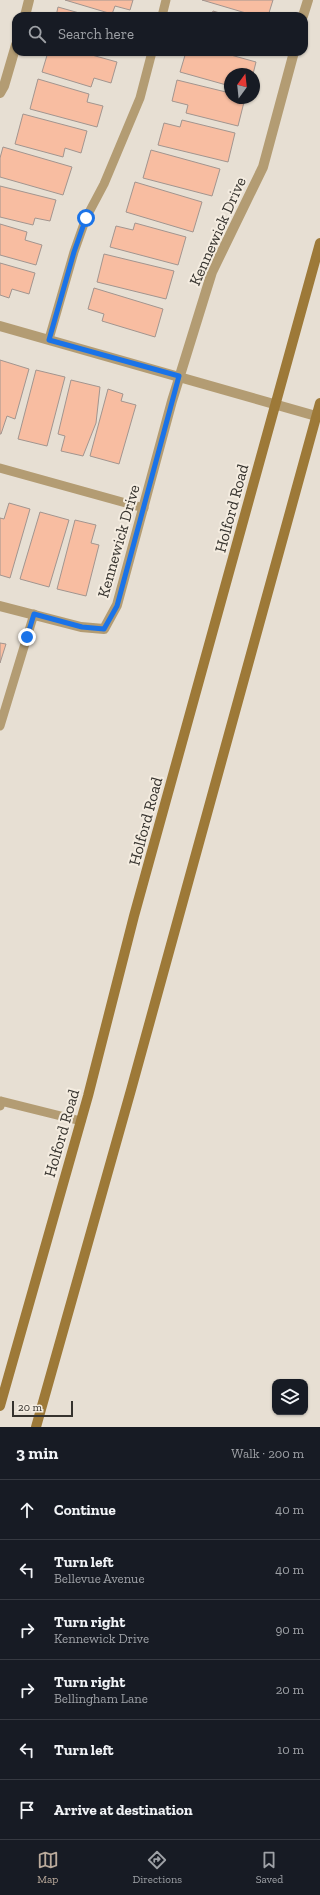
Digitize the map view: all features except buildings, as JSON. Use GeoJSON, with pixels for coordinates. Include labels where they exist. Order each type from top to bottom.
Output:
{"type":"FeatureCollection","features":[{"type":"Feature","properties":{"kind":"street"},"geometry":{"type":"LineString","coordinates":[[26,12],[29,0]]}},
{"type":"Feature","properties":{"kind":"street"},"geometry":{"type":"LineString","coordinates":[[305,12],[308,0]]}},
{"type":"Feature","properties":{"kind":"street"},"geometry":{"type":"LineString","coordinates":[[0,93],[4,86],[13,56]]}},
{"type":"Feature","properties":{"kind":"street","name":"Kennewick Drive"},"geometry":{"type":"LineString","coordinates":[[34,614],[82,627],[104,629],[117,606],[179,376],[212,272],[263,167],[293,56]]}},
{"type":"Feature","properties":{"kind":"street","name":"Holford Road"},"geometry":{"type":"LineString","coordinates":[[0,1406],[81,1121],[134,916],[320,244]]}},
{"type":"Feature","properties":{"kind":"street"},"geometry":{"type":"LineString","coordinates":[[0,326],[316,416]]}},
{"type":"Feature","properties":{"kind":"street"},"geometry":{"type":"LineString","coordinates":[[36,1427],[132,1090],[320,403]]}},
{"type":"Feature","properties":{"kind":"street"},"geometry":{"type":"LineString","coordinates":[[0,606],[34,614]]}},
{"type":"Feature","properties":{"kind":"lane"},"geometry":{"type":"LineString","coordinates":[[163,12],[166,0]]}},
{"type":"Feature","properties":{"kind":"lane"},"geometry":{"type":"LineString","coordinates":[[49,340],[74,252],[86,218],[104,184],[140,98],[151,56]]}},
{"type":"Feature","properties":{"kind":"lane"},"geometry":{"type":"LineString","coordinates":[[0,468],[144,508]]}},
{"type":"Feature","properties":{"kind":"lane"},"geometry":{"type":"LineString","coordinates":[[0,726],[34,614]]}},
{"type":"Feature","properties":{"kind":"lane"},"geometry":{"type":"LineString","coordinates":[[0,1106],[2,1101],[81,1121]]}},
{"type":"Feature","properties":{"kind":"route"},"geometry":{"type":"LineString","coordinates":[[27,637],[34,614],[82,627],[104,629],[117,606],[179,376],[49,340],[74,252],[86,218]]}}]}
